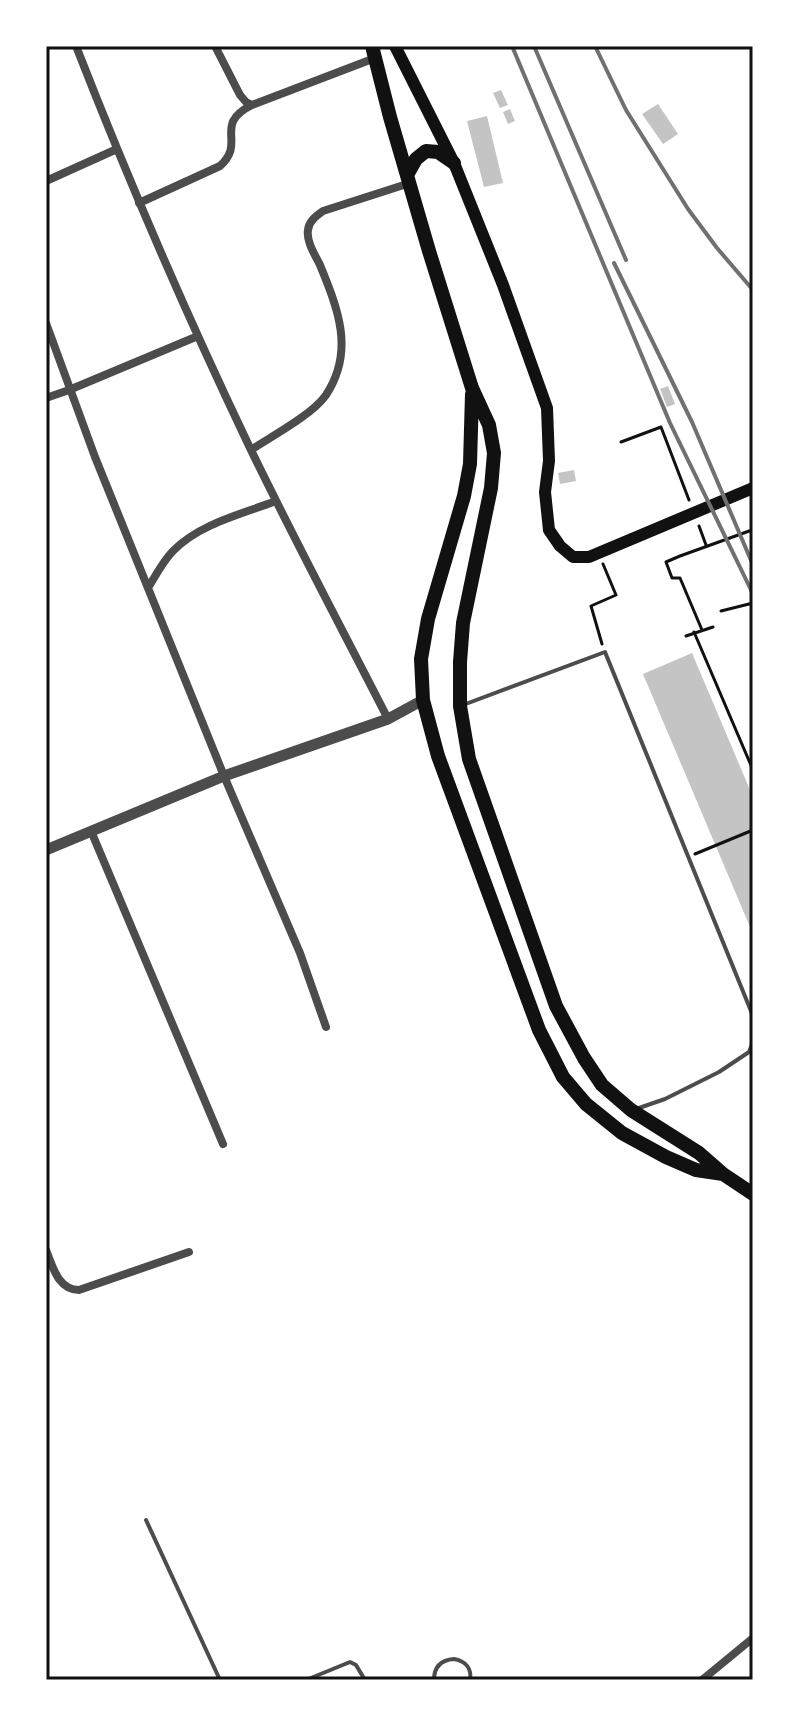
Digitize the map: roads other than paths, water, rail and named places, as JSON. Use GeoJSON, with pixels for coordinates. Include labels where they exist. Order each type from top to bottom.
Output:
{"type":"FeatureCollection","features":[{"type":"Feature","properties":{"kind":"main road"},"geometry":{"type":"LineString","coordinates":[[395,46],[454,163],[503,285],[547,408],[549,461],[545,492],[549,530],[560,546],[573,557],[589,557],[753,488]]}},
{"type":"Feature","properties":{"kind":"main road"},"geometry":{"type":"LineString","coordinates":[[374,52],[408,179],[472,388],[489,425],[494,453],[491,488],[463,623],[460,706],[469,759],[556,1006],[584,1058],[602,1085],[631,1110],[699,1153],[753,1194]]}},
{"type":"Feature","properties":{"kind":"main road"},"geometry":{"type":"LineString","coordinates":[[408,179],[416,159],[426,151],[438,152],[454,163]]}},
{"type":"Feature","properties":{"kind":"main road"},"geometry":{"type":"LineString","coordinates":[[472,388],[470,464],[464,496],[428,619],[421,659],[423,700],[438,756],[539,1030],[563,1077],[586,1104],[622,1133],[696,1170],[723,1174]]}},
{"type":"Feature","properties":{"kind":"street"},"geometry":{"type":"LineString","coordinates":[[76,46],[139,203],[198,336],[276,501],[388,719]]}},
{"type":"Feature","properties":{"kind":"street"},"geometry":{"type":"LineString","coordinates":[[215,46],[240,95],[252,105]]}},
{"type":"Feature","properties":{"kind":"street"},"geometry":{"type":"LineString","coordinates":[[139,203],[227,160],[231,152],[231,125],[239,111],[374,52]]}},
{"type":"Feature","properties":{"kind":"street"},"geometry":{"type":"LineString","coordinates":[[46,181],[117,149]]}},
{"type":"Feature","properties":{"kind":"street"},"geometry":{"type":"LineString","coordinates":[[251,450],[324,398],[336,377],[343,353],[341,326],[331,291],[307,228],[323,211],[408,179]]}},
{"type":"Feature","properties":{"kind":"street"},"geometry":{"type":"LineString","coordinates":[[46,323],[69,390],[224,776],[300,953],[326,1027]]}},
{"type":"Feature","properties":{"kind":"street"},"geometry":{"type":"LineString","coordinates":[[46,398],[198,336]]}},
{"type":"Feature","properties":{"kind":"street"},"geometry":{"type":"LineString","coordinates":[[148,588],[171,552],[185,540],[209,527],[276,501]]}},
{"type":"Feature","properties":{"kind":"street"},"geometry":{"type":"LineString","coordinates":[[46,850],[224,776],[388,719],[423,700]]}},
{"type":"Feature","properties":{"kind":"street"},"geometry":{"type":"LineString","coordinates":[[91,831],[223,1144]]}},
{"type":"Feature","properties":{"kind":"street"},"geometry":{"type":"LineString","coordinates":[[46,1250],[60,1282],[72,1290],[189,1252]]}},
{"type":"Feature","properties":{"kind":"street"},"geometry":{"type":"LineString","coordinates":[[702,1680],[753,1638]]}},
{"type":"Feature","properties":{"kind":"lane"},"geometry":{"type":"LineString","coordinates":[[460,706],[605,652],[753,1016]]}},
{"type":"Feature","properties":{"kind":"lane"},"geometry":{"type":"LineString","coordinates":[[631,1110],[665,1099],[719,1072],[749,1052],[753,1042]]}},
{"type":"Feature","properties":{"kind":"lane"},"geometry":{"type":"LineString","coordinates":[[146,1520],[220,1680]]}},
{"type":"Feature","properties":{"kind":"lane"},"geometry":{"type":"LineString","coordinates":[[434,1680],[437,1667],[454,1659],[469,1669],[470,1680]]}},
{"type":"Feature","properties":{"kind":"lane"},"geometry":{"type":"LineString","coordinates":[[306,1680],[350,1662],[356,1665],[365,1680]]}},
{"type":"Feature","properties":{"kind":"railway"},"geometry":{"type":"LineString","coordinates":[[512,46],[670,423],[753,594]]}},
{"type":"Feature","properties":{"kind":"railway"},"geometry":{"type":"LineString","coordinates":[[534,46],[626,260]]}},
{"type":"Feature","properties":{"kind":"railway"},"geometry":{"type":"LineString","coordinates":[[595,46],[626,110],[688,209],[753,290]]}},
{"type":"Feature","properties":{"kind":"railway"},"geometry":{"type":"LineString","coordinates":[[614,263],[692,422],[753,565]]}}]}
